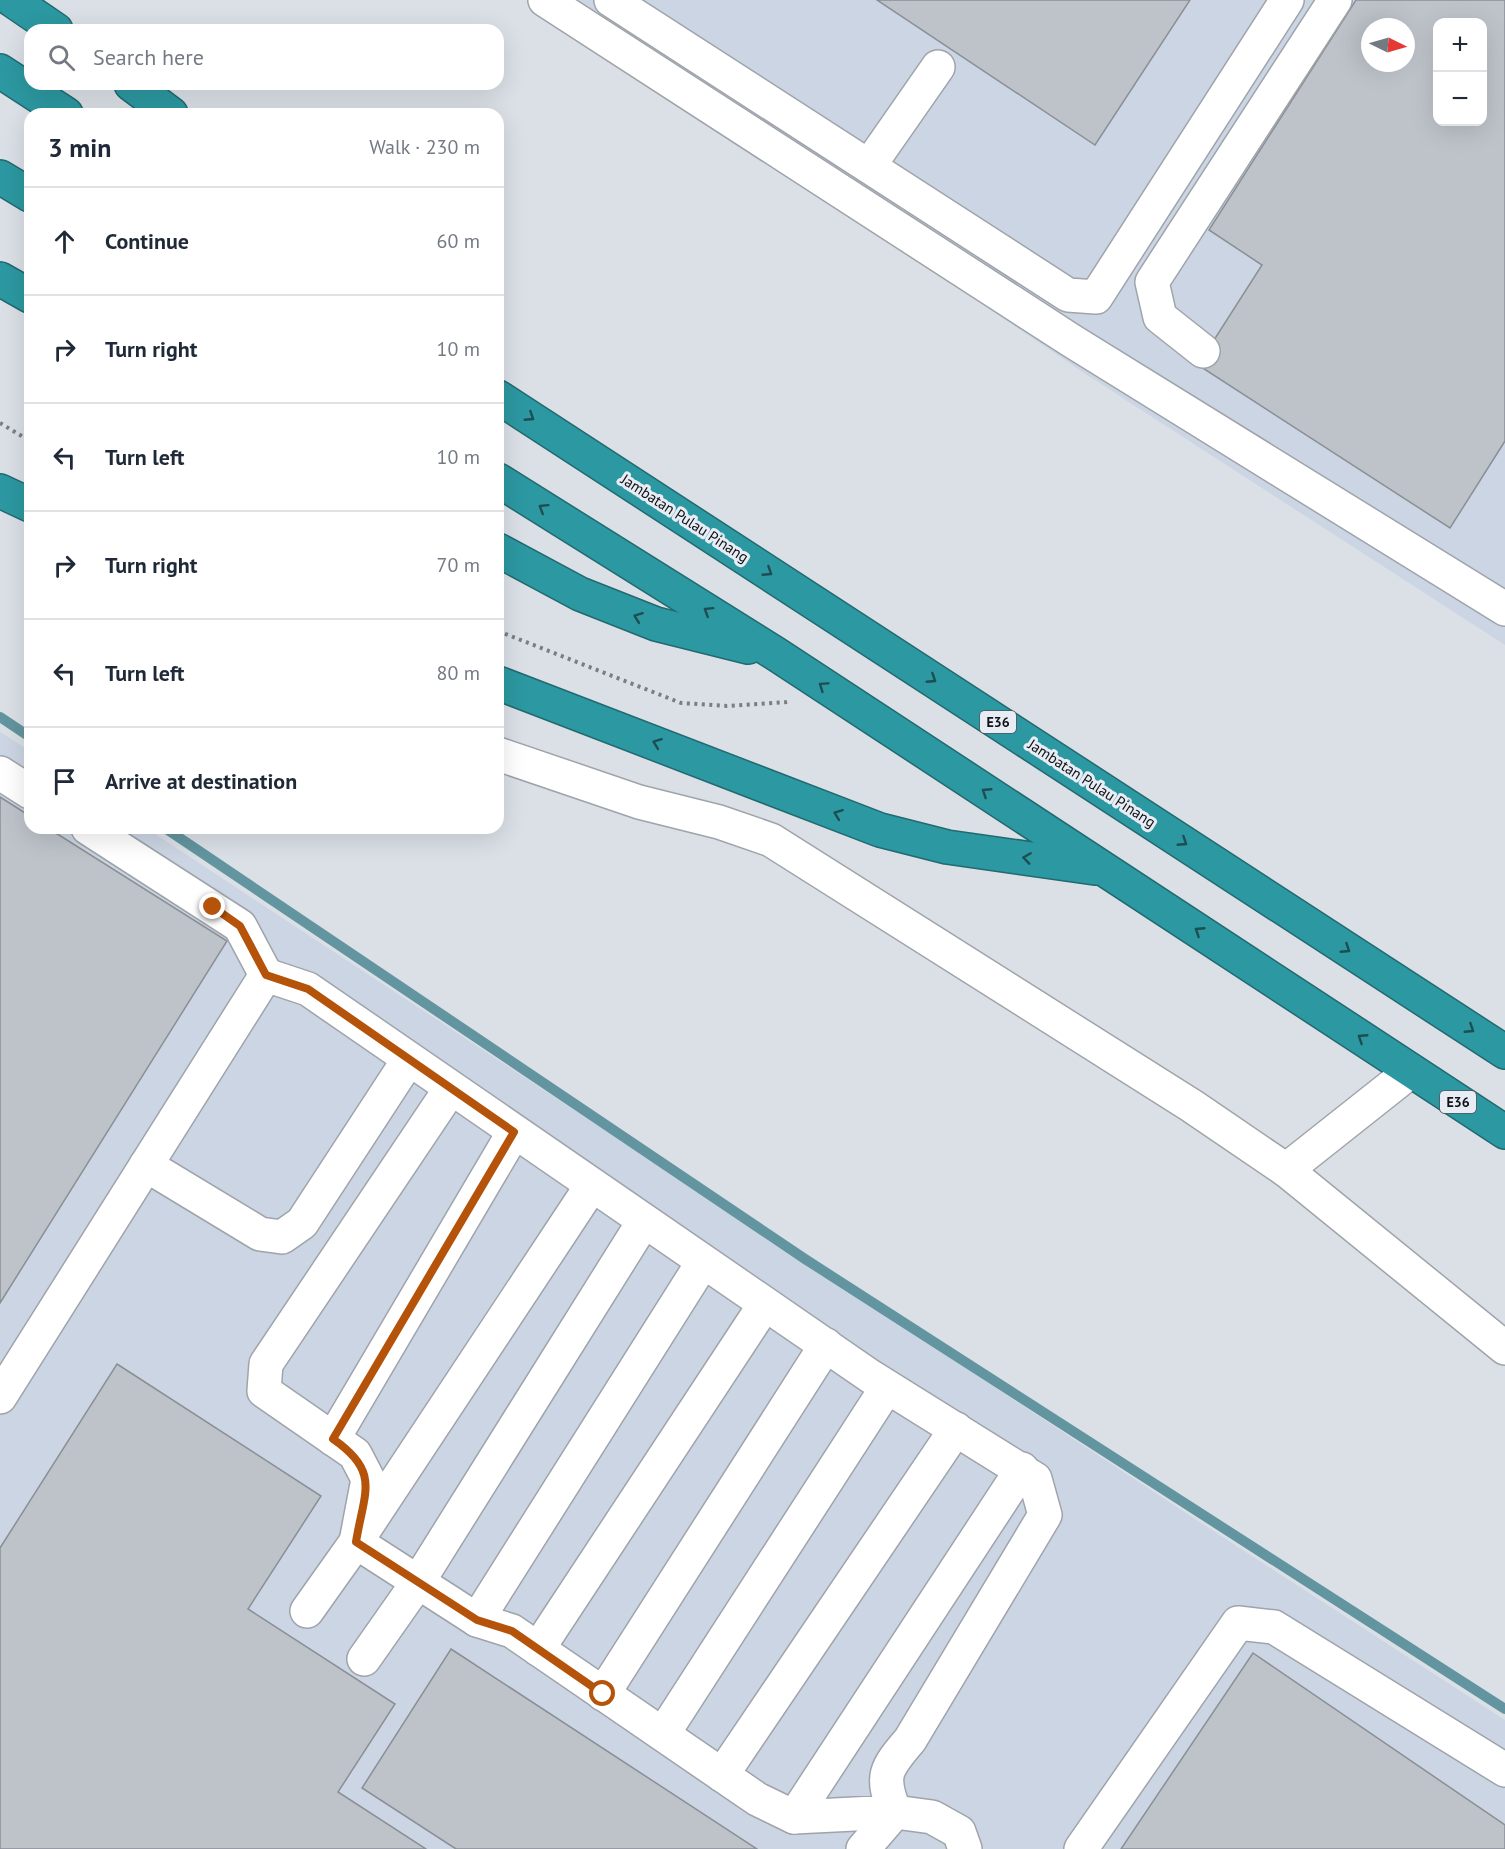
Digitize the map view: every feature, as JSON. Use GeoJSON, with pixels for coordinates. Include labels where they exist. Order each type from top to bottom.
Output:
{"type":"FeatureCollection","features":[{"type":"Feature","properties":{"kind":"highway"},"geometry":{"type":"LineString","coordinates":[[12,0],[47,24]]}},
{"type":"Feature","properties":{"kind":"highway"},"geometry":{"type":"LineString","coordinates":[[0,71],[24,87]]}},
{"type":"Feature","properties":{"kind":"highway"},"geometry":{"type":"LineString","coordinates":[[29,90],[57,108]]}},
{"type":"Feature","properties":{"kind":"highway"},"geometry":{"type":"LineString","coordinates":[[139,90],[163,108]]}},
{"type":"Feature","properties":{"kind":"highway"},"geometry":{"type":"LineString","coordinates":[[0,177],[24,191]]}},
{"type":"Feature","properties":{"kind":"highway"},"geometry":{"type":"LineString","coordinates":[[0,279],[24,293]]}},
{"type":"Feature","properties":{"kind":"highway","name":"Jambatan Pulau Pinang"},"geometry":{"type":"LineString","coordinates":[[504,401],[1505,1052]]}},
{"type":"Feature","properties":{"kind":"highway","name":"E36"},"geometry":{"type":"LineString","coordinates":[[504,484],[776,654],[1505,1132]]}},
{"type":"Feature","properties":{"kind":"highway"},"geometry":{"type":"LineString","coordinates":[[0,491],[24,501]]}},
{"type":"Feature","properties":{"kind":"highway","name":"E36"},"geometry":{"type":"LineString","coordinates":[[504,553],[580,594],[656,624],[776,654]]}},
{"type":"Feature","properties":{"kind":"highway"},"geometry":{"type":"LineString","coordinates":[[504,684],[880,830],[947,847],[1106,870]]}},
{"type":"Feature","properties":{"kind":"lane"},"geometry":{"type":"LineString","coordinates":[[545,0],[1072,341],[1505,609]]}},
{"type":"Feature","properties":{"kind":"lane"},"geometry":{"type":"LineString","coordinates":[[611,0],[1068,295],[1096,297],[1287,0]]}},
{"type":"Feature","properties":{"kind":"lane"},"geometry":{"type":"LineString","coordinates":[[1203,351],[1160,317],[1152,282],[1335,0]]}},
{"type":"Feature","properties":{"kind":"lane"},"geometry":{"type":"LineString","coordinates":[[869,166],[938,67]]}},
{"type":"Feature","properties":{"kind":"lane"},"geometry":{"type":"LineString","coordinates":[[504,756],[639,802],[719,822],[771,840],[1192,1106],[1286,1170],[1505,1348]]}},
{"type":"Feature","properties":{"kind":"lane"},"geometry":{"type":"LineString","coordinates":[[0,773],[24,788]]}},
{"type":"Feature","properties":{"kind":"lane"},"geometry":{"type":"LineString","coordinates":[[97,834],[240,926],[266,975],[308,989],[887,1387],[1035,1479],[1045,1515],[909,1740],[890,1764],[885,1788],[895,1812]]}},
{"type":"Feature","properties":{"kind":"lane"},"geometry":{"type":"LineString","coordinates":[[0,1397],[266,975]]}},
{"type":"Feature","properties":{"kind":"lane"},"geometry":{"type":"LineString","coordinates":[[147,1165],[260,1234],[282,1237],[302,1223],[409,1059]]}},
{"type":"Feature","properties":{"kind":"lane"},"geometry":{"type":"LineString","coordinates":[[1286,1170],[1411,1071]]}},
{"type":"Feature","properties":{"kind":"lane"},"geometry":{"type":"LineString","coordinates":[[356,1542],[368,1479],[355,1454],[264,1391],[266,1364],[451,1088]]}},
{"type":"Feature","properties":{"kind":"lane"},"geometry":{"type":"LineString","coordinates":[[333,1439],[514,1132]]}},
{"type":"Feature","properties":{"kind":"lane"},"geometry":{"type":"LineString","coordinates":[[307,1611],[356,1542],[592,1185]]}},
{"type":"Feature","properties":{"kind":"lane"},"geometry":{"type":"LineString","coordinates":[[364,1659],[418,1582],[644,1221]]}},
{"type":"Feature","properties":{"kind":"lane"},"geometry":{"type":"LineString","coordinates":[[477,1620],[703,1262]]}},
{"type":"Feature","properties":{"kind":"lane"},"geometry":{"type":"LineString","coordinates":[[538,1649],[765,1304]]}},
{"type":"Feature","properties":{"kind":"lane"},"geometry":{"type":"LineString","coordinates":[[603,1694],[825,1345]]}},
{"type":"Feature","properties":{"kind":"lane"},"geometry":{"type":"LineString","coordinates":[[663,1734],[887,1387]]}},
{"type":"Feature","properties":{"kind":"lane"},"geometry":{"type":"LineString","coordinates":[[722,1774],[956,1429]]}},
{"type":"Feature","properties":{"kind":"lane"},"geometry":{"type":"LineString","coordinates":[[795,1817],[1022,1469]]}},
{"type":"Feature","properties":{"kind":"lane"},"geometry":{"type":"LineString","coordinates":[[356,1542],[477,1620],[512,1631],[757,1799],[795,1817],[895,1812],[932,1817],[959,1832],[965,1849]]}},
{"type":"Feature","properties":{"kind":"lane"},"geometry":{"type":"LineString","coordinates":[[1081,1849],[1238,1623],[1274,1627],[1505,1770]]}},
{"type":"Feature","properties":{"kind":"lane"},"geometry":{"type":"LineString","coordinates":[[863,1849],[895,1812]]}},
{"type":"Feature","properties":{"kind":"path"},"geometry":{"type":"LineString","coordinates":[[0,423],[24,437]]}},
{"type":"Feature","properties":{"kind":"path"},"geometry":{"type":"LineString","coordinates":[[504,634],[681,703],[727,706],[777,705],[830,691]]}},
{"type":"Feature","properties":{"kind":"shaded area"},"geometry":{"type":"Polygon","coordinates":[[[535,0],[1505,0],[1505,645],[1081,371],[535,0]]]}},
{"type":"Feature","properties":{"kind":"shaded area"},"geometry":{"type":"Polygon","coordinates":[[[0,732],[24,747],[24,834],[155,834],[1201,1523],[1505,1720],[1505,1849],[0,1849],[0,732]]]}},
{"type":"Feature","properties":{"kind":"building"},"geometry":{"type":"Polygon","coordinates":[[[877,0],[1190,0],[1095,145],[877,0]]]}},
{"type":"Feature","properties":{"kind":"building"},"geometry":{"type":"Polygon","coordinates":[[[1356,0],[1505,0],[1505,441],[1450,528],[1198,365],[1262,265],[1209,230],[1356,0]]]}},
{"type":"Feature","properties":{"kind":"building"},"geometry":{"type":"Polygon","coordinates":[[[0,797],[24,812],[24,834],[58,834],[227,941],[0,1303],[0,797]]]}},
{"type":"Feature","properties":{"kind":"building"},"geometry":{"type":"Polygon","coordinates":[[[117,1364],[321,1496],[248,1609],[395,1704],[338,1792],[426,1849],[0,1849],[0,1548],[117,1364]]]}},
{"type":"Feature","properties":{"kind":"building"},"geometry":{"type":"Polygon","coordinates":[[[451,1649],[757,1849],[456,1849],[362,1788],[451,1649]]]}},
{"type":"Feature","properties":{"kind":"building"},"geometry":{"type":"Polygon","coordinates":[[[1253,1653],[1505,1825],[1505,1849],[1121,1849],[1253,1653]]]}},
{"type":"Feature","properties":{"kind":"waterway"},"geometry":{"type":"LineString","coordinates":[[0,717],[24,733]]}},
{"type":"Feature","properties":{"kind":"waterway"},"geometry":{"type":"LineString","coordinates":[[174,834],[805,1259],[1505,1709]]}},
{"type":"Feature","properties":{"kind":"route"},"geometry":{"type":"LineString","coordinates":[[213,907],[240,926],[266,975],[308,989],[514,1132],[333,1439],[355,1454],[368,1479],[361,1506],[356,1542],[477,1620],[512,1631],[603,1694]]}}]}
